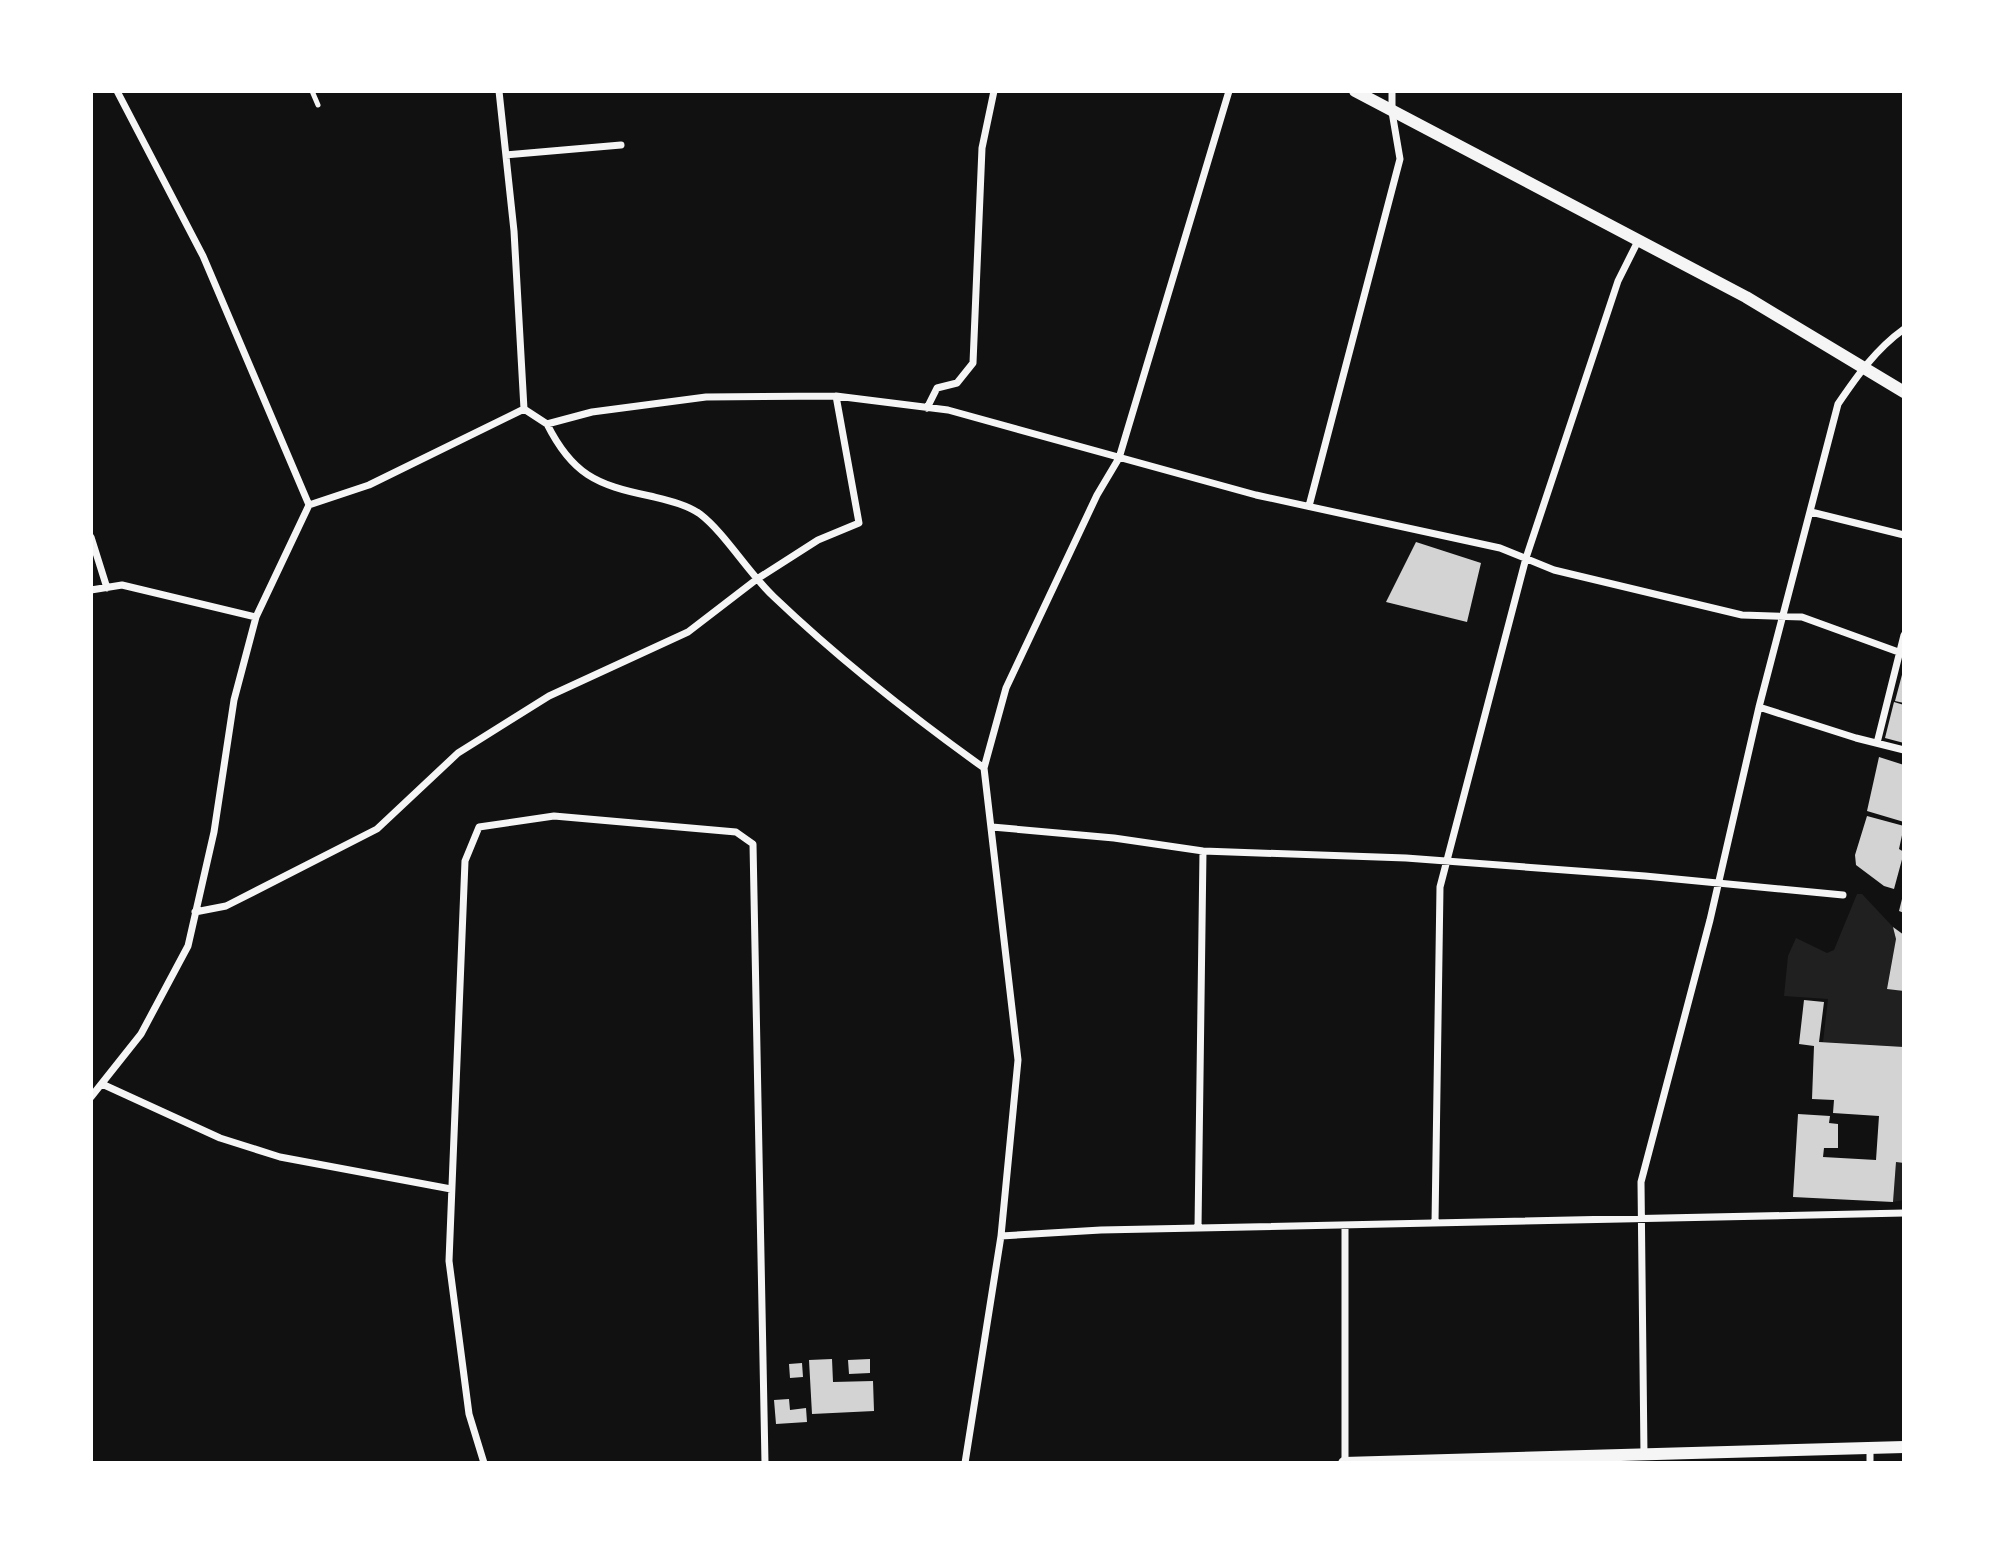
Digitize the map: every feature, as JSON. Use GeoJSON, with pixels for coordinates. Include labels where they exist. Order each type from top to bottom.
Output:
{"type":"FeatureCollection","features":[{"type":"Feature","properties":{"kind":"street"},"geometry":{"type":"LineString","coordinates":[[117,91],[203,256],[309,505]]}},
{"type":"Feature","properties":{"kind":"street"},"geometry":{"type":"LineString","coordinates":[[499,91],[524,409]]}},
{"type":"Feature","properties":{"kind":"street"},"geometry":{"type":"LineString","coordinates":[[927,408],[937,388],[957,383],[973,363],[982,148],[994,91]]}},
{"type":"Feature","properties":{"kind":"street"},"geometry":{"type":"LineString","coordinates":[[965,1463],[1001,1236],[1018,1060],[984,768],[1006,688],[1097,495],[1119,458],[1229,91]]}},
{"type":"Feature","properties":{"kind":"street"},"geometry":{"type":"LineString","coordinates":[[1355,91],[1746,297],[1904,392]]}},
{"type":"Feature","properties":{"kind":"street"},"geometry":{"type":"LineString","coordinates":[[1309,506],[1400,159],[1392,112],[1392,91]]}},
{"type":"Feature","properties":{"kind":"street"},"geometry":{"type":"LineString","coordinates":[[506,155],[621,145]]}},
{"type":"Feature","properties":{"kind":"street"},"geometry":{"type":"LineString","coordinates":[[1435,1223],[1440,887],[1526,558],[1618,281],[1638,241]]}},
{"type":"Feature","properties":{"kind":"street"},"geometry":{"type":"LineString","coordinates":[[1644,1455],[1641,1182],[1717,885],[1759,707],[1838,404],[1864,367],[1889,340],[1904,329]]}},
{"type":"Feature","properties":{"kind":"street"},"geometry":{"type":"LineString","coordinates":[[195,912],[226,906],[377,830],[458,752],[549,696],[688,632],[757,579],[818,540],[859,523],[836,396]]}},
{"type":"Feature","properties":{"kind":"street"},"geometry":{"type":"LineString","coordinates":[[547,424],[593,412],[706,397],[836,396],[927,408],[1309,506],[1500,548],[1554,570],[1742,615],[1802,617],[1902,653]]}},
{"type":"Feature","properties":{"kind":"street"},"geometry":{"type":"LineString","coordinates":[[91,1097],[147,1023],[188,946],[214,832],[234,700],[256,617],[309,505],[369,485],[524,409]]}},
{"type":"Feature","properties":{"kind":"street"},"geometry":{"type":"LineString","coordinates":[[524,409],[547,424],[562,454],[588,476],[623,491],[668,500],[700,514],[757,579],[807,629],[893,702],[984,768]]}},
{"type":"Feature","properties":{"kind":"street"},"geometry":{"type":"LineString","coordinates":[[1811,512],[1904,535]]}},
{"type":"Feature","properties":{"kind":"street"},"geometry":{"type":"LineString","coordinates":[[91,537],[107,588]]}},
{"type":"Feature","properties":{"kind":"street"},"geometry":{"type":"LineString","coordinates":[[91,590],[122,585],[256,617]]}},
{"type":"Feature","properties":{"kind":"street"},"geometry":{"type":"LineString","coordinates":[[1877,743],[1902,653],[1904,635]]}},
{"type":"Feature","properties":{"kind":"street"},"geometry":{"type":"LineString","coordinates":[[1759,707],[1904,750]]}},
{"type":"Feature","properties":{"kind":"street"},"geometry":{"type":"LineString","coordinates":[[484,1463],[469,1414],[449,1261],[465,861],[479,827],[554,816],[736,832],[753,844],[765,1463]]}},
{"type":"Feature","properties":{"kind":"street"},"geometry":{"type":"LineString","coordinates":[[992,827],[1114,838],[1203,851],[1447,862],[1645,876],[1843,895]]}},
{"type":"Feature","properties":{"kind":"street"},"geometry":{"type":"LineString","coordinates":[[1198,1228],[1203,851]]}},
{"type":"Feature","properties":{"kind":"street"},"geometry":{"type":"LineString","coordinates":[[102,1084],[220,1138],[280,1157],[451,1189]]}},
{"type":"Feature","properties":{"kind":"street"},"geometry":{"type":"LineString","coordinates":[[1001,1236],[1198,1228],[1640,1217],[1683,1220],[1904,1213]]}},
{"type":"Feature","properties":{"kind":"street"},"geometry":{"type":"LineString","coordinates":[[1345,1225],[1345,1463],[1904,1447]]}},
{"type":"Feature","properties":{"kind":"street"},"geometry":{"type":"LineString","coordinates":[[1870,1448],[1870,1463]]}},
{"type":"Feature","properties":{"kind":"lane"},"geometry":{"type":"LineString","coordinates":[[312,91],[318,105]]}},
{"type":"Feature","properties":{"kind":"shaded area"},"geometry":{"type":"Polygon","coordinates":[[[1857,894],[1862,894],[1893,927],[1896,939],[1887,988],[1904,991],[1904,1047],[1823,1042],[1828,999],[1784,996],[1788,956],[1796,938],[1827,953],[1834,950],[1857,894]]]}},
{"type":"Feature","properties":{"kind":"shaded area"},"geometry":{"type":"Polygon","coordinates":[[[1896,1162],[1904,1163],[1904,1200],[1893,1202],[1896,1162]]]}},
{"type":"Feature","properties":{"kind":"building"},"geometry":{"type":"Polygon","coordinates":[[[1416,542],[1481,563],[1467,622],[1386,602],[1416,542]]]}},
{"type":"Feature","properties":{"kind":"building"},"geometry":{"type":"Polygon","coordinates":[[[1904,671],[1904,703],[1895,701],[1904,671]]]}},
{"type":"Feature","properties":{"kind":"building"},"geometry":{"type":"Polygon","coordinates":[[[1894,702],[1904,705],[1904,743],[1885,738],[1894,702]]]}},
{"type":"Feature","properties":{"kind":"building"},"geometry":{"type":"Polygon","coordinates":[[[1879,757],[1904,765],[1904,822],[1867,811],[1879,757]]]}},
{"type":"Feature","properties":{"kind":"building"},"geometry":{"type":"Polygon","coordinates":[[[1867,816],[1904,826],[1899,849],[1904,852],[1894,889],[1884,886],[1856,865],[1855,855],[1867,816]]]}},
{"type":"Feature","properties":{"kind":"building"},"geometry":{"type":"Polygon","coordinates":[[[1904,895],[1904,913],[1899,911],[1904,895]]]}},
{"type":"Feature","properties":{"kind":"building"},"geometry":{"type":"Polygon","coordinates":[[[1893,927],[1904,935],[1904,991],[1887,989],[1896,939],[1893,927]]]}},
{"type":"Feature","properties":{"kind":"building"},"geometry":{"type":"Polygon","coordinates":[[[1804,1000],[1824,1002],[1819,1042],[1904,1047],[1904,1163],[1896,1162],[1893,1202],[1793,1197],[1798,1114],[1830,1116],[1829,1123],[1838,1124],[1838,1148],[1824,1148],[1823,1157],[1876,1160],[1879,1116],[1833,1113],[1834,1100],[1812,1099],[1814,1046],[1799,1044],[1804,1000]]]}},
{"type":"Feature","properties":{"kind":"building"},"geometry":{"type":"Polygon","coordinates":[[[832,1359],[833,1382],[873,1381],[874,1411],[812,1414],[809,1360],[832,1359]]]}},
{"type":"Feature","properties":{"kind":"building"},"geometry":{"type":"Polygon","coordinates":[[[870,1359],[870,1373],[849,1374],[848,1360],[870,1359]]]}},
{"type":"Feature","properties":{"kind":"building"},"geometry":{"type":"Polygon","coordinates":[[[802,1363],[803,1377],[790,1378],[789,1364],[802,1363]]]}},
{"type":"Feature","properties":{"kind":"building"},"geometry":{"type":"Polygon","coordinates":[[[789,1399],[790,1410],[806,1408],[807,1422],[776,1424],[774,1400],[789,1399]]]}}]}
